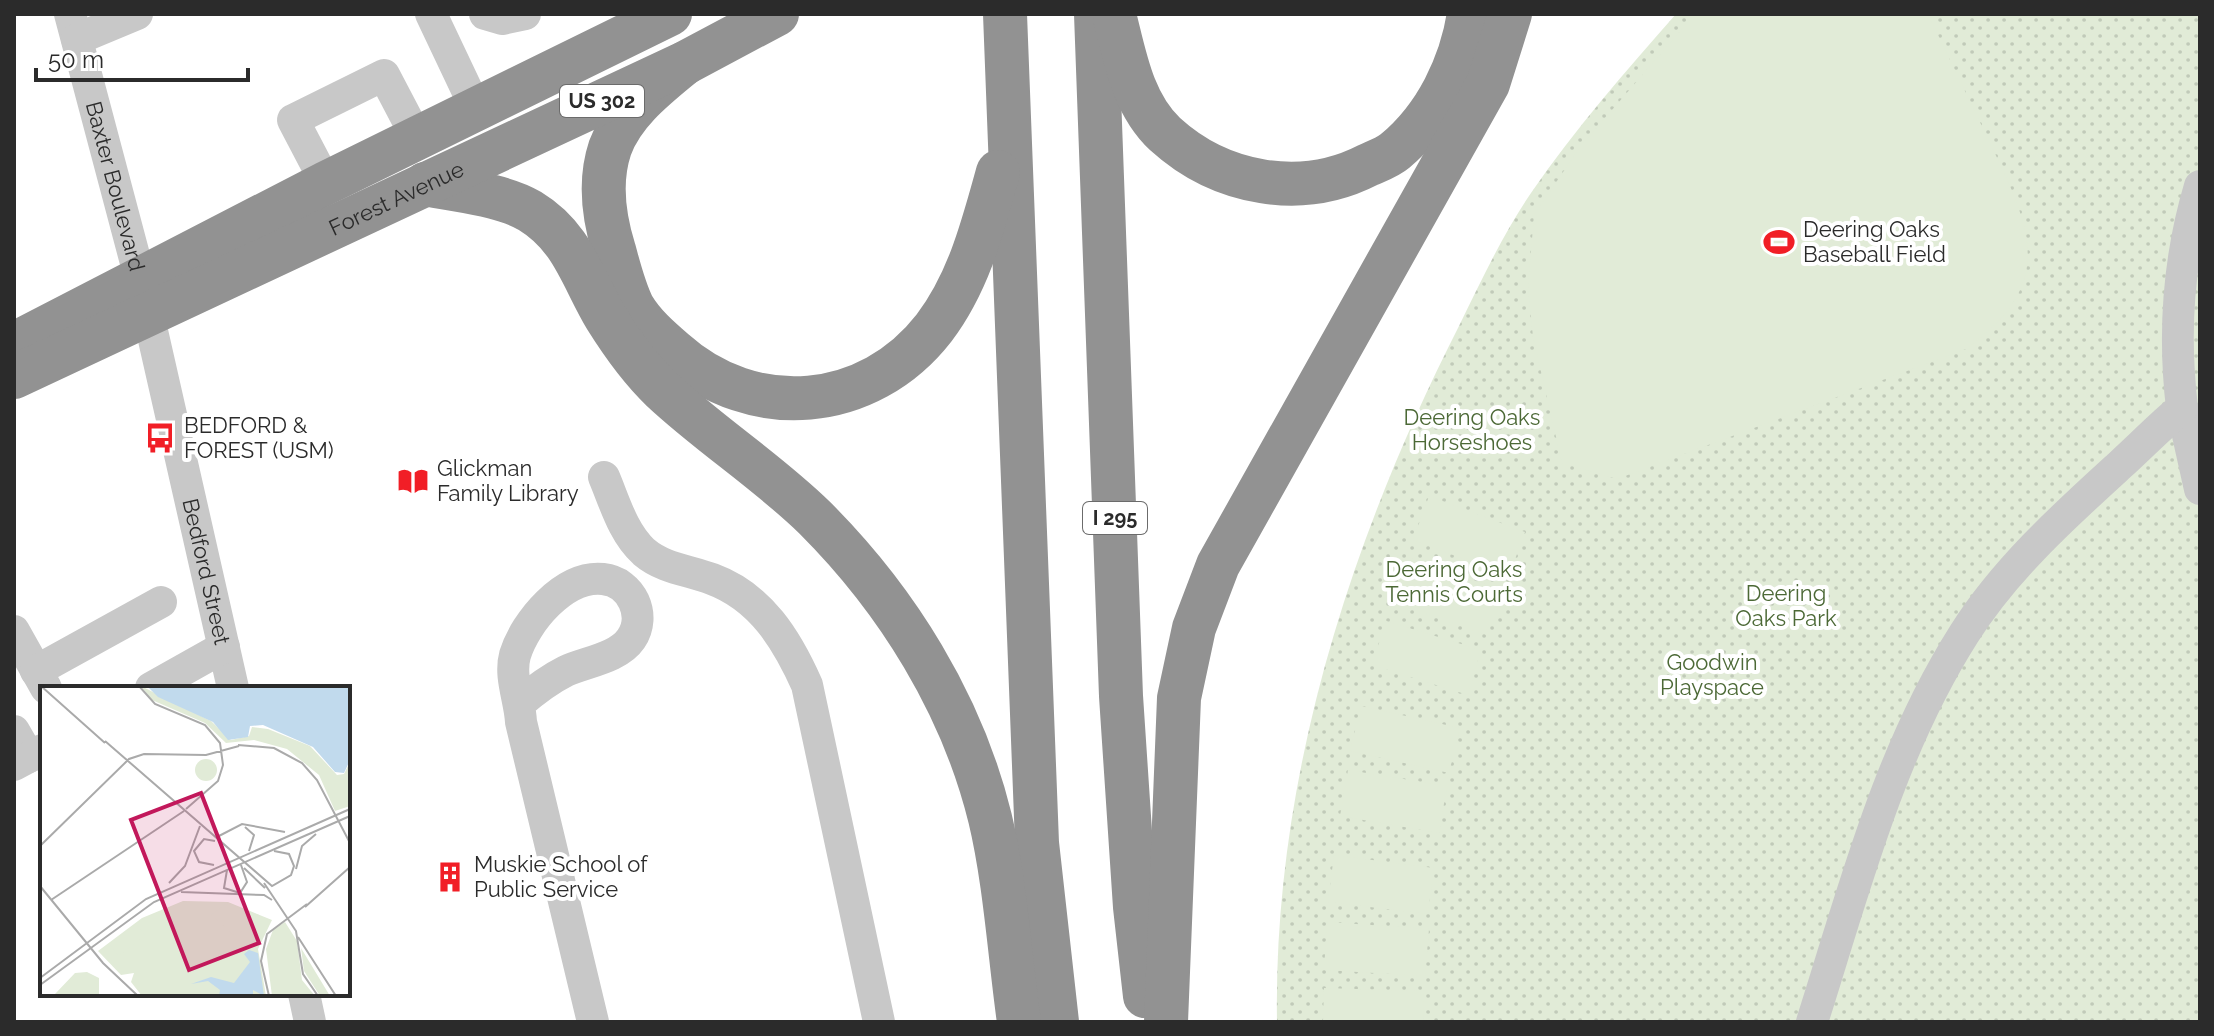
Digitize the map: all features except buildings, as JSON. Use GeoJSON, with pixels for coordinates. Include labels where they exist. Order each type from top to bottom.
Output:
{"type":"FeatureCollection","features":[{"type":"Feature","properties":{"kind":"highway","name":"Forest Avenue"},"geometry":{"type":"LineString","coordinates":[[14,344],[425,184],[685,63],[777,14]]}},
{"type":"Feature","properties":{"kind":"highway"},"geometry":{"type":"LineString","coordinates":[[1005,14],[1037,843],[1057,1022]]}},
{"type":"Feature","properties":{"kind":"highway","name":"I 295"},"geometry":{"type":"LineString","coordinates":[[1096,14],[1121,696],[1135,907],[1148,1022]]}},
{"type":"Feature","properties":{"kind":"highway"},"geometry":{"type":"LineString","coordinates":[[1114,14],[1132,86],[1164,133],[1213,167],[1271,185],[1338,180],[1394,152],[1433,110],[1464,46],[1469,14]]}},
{"type":"Feature","properties":{"kind":"highway"},"geometry":{"type":"LineString","coordinates":[[1166,1022],[1179,698],[1194,628],[1218,565],[1488,84],[1510,14]]}},
{"type":"Feature","properties":{"kind":"highway","name":"Forest Avenue"},"geometry":{"type":"LineString","coordinates":[[14,377],[326,183],[653,20]]}},
{"type":"Feature","properties":{"kind":"highway"},"geometry":{"type":"LineString","coordinates":[[685,63],[633,109],[610,149],[603,196],[609,235],[634,308],[656,336],[690,366],[712,380],[740,391],[776,399],[817,399],[851,391],[883,376],[933,329],[953,299],[972,257],[1010,131]]}},
{"type":"Feature","properties":{"kind":"highway"},"geometry":{"type":"LineString","coordinates":[[425,184],[517,206],[555,229],[575,255],[605,317],[661,389],[765,471],[814,518],[889,603],[915,641],[947,703],[990,819],[1019,1022]]}},
{"type":"Feature","properties":{"kind":"street"},"geometry":{"type":"LineString","coordinates":[[73,26],[135,14]]}},
{"type":"Feature","properties":{"kind":"street"},"geometry":{"type":"LineString","coordinates":[[431,14],[476,109]]}},
{"type":"Feature","properties":{"kind":"street"},"geometry":{"type":"LineString","coordinates":[[485,14],[502,19],[525,14]]}},
{"type":"Feature","properties":{"kind":"street","name":"Baxter Boulevard"},"geometry":{"type":"LineString","coordinates":[[73,26],[143,296]]}},
{"type":"Feature","properties":{"kind":"street"},"geometry":{"type":"LineString","coordinates":[[326,183],[293,120],[371,81],[384,75],[417,138]]}},
{"type":"Feature","properties":{"kind":"street"},"geometry":{"type":"LineString","coordinates":[[2200,186],[2179,278],[2177,352],[2182,408],[2200,489]]}},
{"type":"Feature","properties":{"kind":"street","name":"Bedford Street"},"geometry":{"type":"LineString","coordinates":[[143,296],[233,686]]}},
{"type":"Feature","properties":{"kind":"street"},"geometry":{"type":"LineString","coordinates":[[1812,1022],[1901,757],[1934,686],[1964,633],[2016,567],[2067,513],[2182,408]]}},
{"type":"Feature","properties":{"kind":"street"},"geometry":{"type":"LineString","coordinates":[[604,477],[625,529],[652,557],[725,586],[755,605],[788,641],[807,685],[879,1022]]}},
{"type":"Feature","properties":{"kind":"street"},"geometry":{"type":"LineString","coordinates":[[624,590],[652,557]]}},
{"type":"Feature","properties":{"kind":"street"},"geometry":{"type":"LineString","coordinates":[[520,703],[540,685],[618,652],[630,641],[638,625],[638,608],[624,590],[603,579],[585,581],[542,607],[525,631],[514,657],[513,677],[521,722],[593,1022]]}},
{"type":"Feature","properties":{"kind":"street"},"geometry":{"type":"LineString","coordinates":[[14,631],[41,679],[161,602]]}},
{"type":"Feature","properties":{"kind":"street"},"geometry":{"type":"LineString","coordinates":[[155,686],[224,647]]}},
{"type":"Feature","properties":{"kind":"street"},"geometry":{"type":"LineString","coordinates":[[304,996],[310,1022]]}},
{"type":"Feature","properties":{"kind":"green space","name":"Deering Oaks Park"},"geometry":{"type":"Polygon","coordinates":[[[1676,14],[2200,14],[2200,1022],[1277,1022],[1279,931],[1288,841],[1304,752],[1352,576],[1384,491],[1459,326],[1521,209],[1583,124],[1676,14]]]}},
{"type":"Feature","properties":{"kind":"green space","name":"Deering Oaks Baseball Field"},"geometry":{"type":"Polygon","coordinates":[[[1695,14],[1928,14],[2016,201],[2028,253],[2025,277],[2014,301],[1995,325],[1966,349],[1617,479],[1562,463],[1533,337],[1528,287],[1534,215],[1580,147],[1695,14]]]}},
{"type":"Feature","properties":{"kind":"green space"},"geometry":{"type":"Polygon","coordinates":[[[1429,496],[1525,532],[1509,576],[1413,540],[1429,496]]]}},
{"type":"Feature","properties":{"kind":"green space","name":"Deering Oaks Tennis Courts"},"geometry":{"type":"Polygon","coordinates":[[[1407,557],[1502,590],[1487,635],[1392,602],[1407,557]]]}},
{"type":"Feature","properties":{"kind":"green space"},"geometry":{"type":"Polygon","coordinates":[[[1386,621],[1481,650],[1468,695],[1372,665],[1386,621]]]}},
{"type":"Feature","properties":{"kind":"green space"},"geometry":{"type":"Polygon","coordinates":[[[1361,706],[1460,728],[1449,773],[1350,751],[1361,706]]]}},
{"type":"Feature","properties":{"kind":"green space"},"geometry":{"type":"Polygon","coordinates":[[[1348,770],[1447,786],[1439,833],[1340,816],[1348,770]]]}},
{"type":"Feature","properties":{"kind":"green space"},"geometry":{"type":"Polygon","coordinates":[[[1334,855],[1434,868],[1428,914],[1328,902],[1334,855]]]}},
{"type":"Feature","properties":{"kind":"green space"},"geometry":{"type":"Polygon","coordinates":[[[1327,922],[1429,929],[1425,976],[1324,970],[1327,922]]]}},
{"type":"Feature","properties":{"kind":"green space"},"geometry":{"type":"Polygon","coordinates":[[[1324,988],[1424,991],[1423,1022],[1323,1022],[1324,988]]]}},
{"type":"Feature","properties":{"kind":"place","name":"Deering Oaks Baseball Field"},"geometry":{"type":"Point","coordinates":[1779,242]}},
{"type":"Feature","properties":{"kind":"place","name":"BEDFORD & FOREST (USM)"},"geometry":{"type":"Point","coordinates":[160,438]}},
{"type":"Feature","properties":{"kind":"place","name":"Glickman Family Library"},"geometry":{"type":"Point","coordinates":[413,481]}},
{"type":"Feature","properties":{"kind":"place","name":"Muskie School of Public Service"},"geometry":{"type":"Point","coordinates":[450,877]}},
{"type":"Feature","properties":{"kind":"park label","name":"Deering Oaks Horseshoes"},"geometry":{"type":"Point","coordinates":[1472,430]}},
{"type":"Feature","properties":{"kind":"park label","name":"Goodwin Playspace"},"geometry":{"type":"Point","coordinates":[1712,674]}}]}
